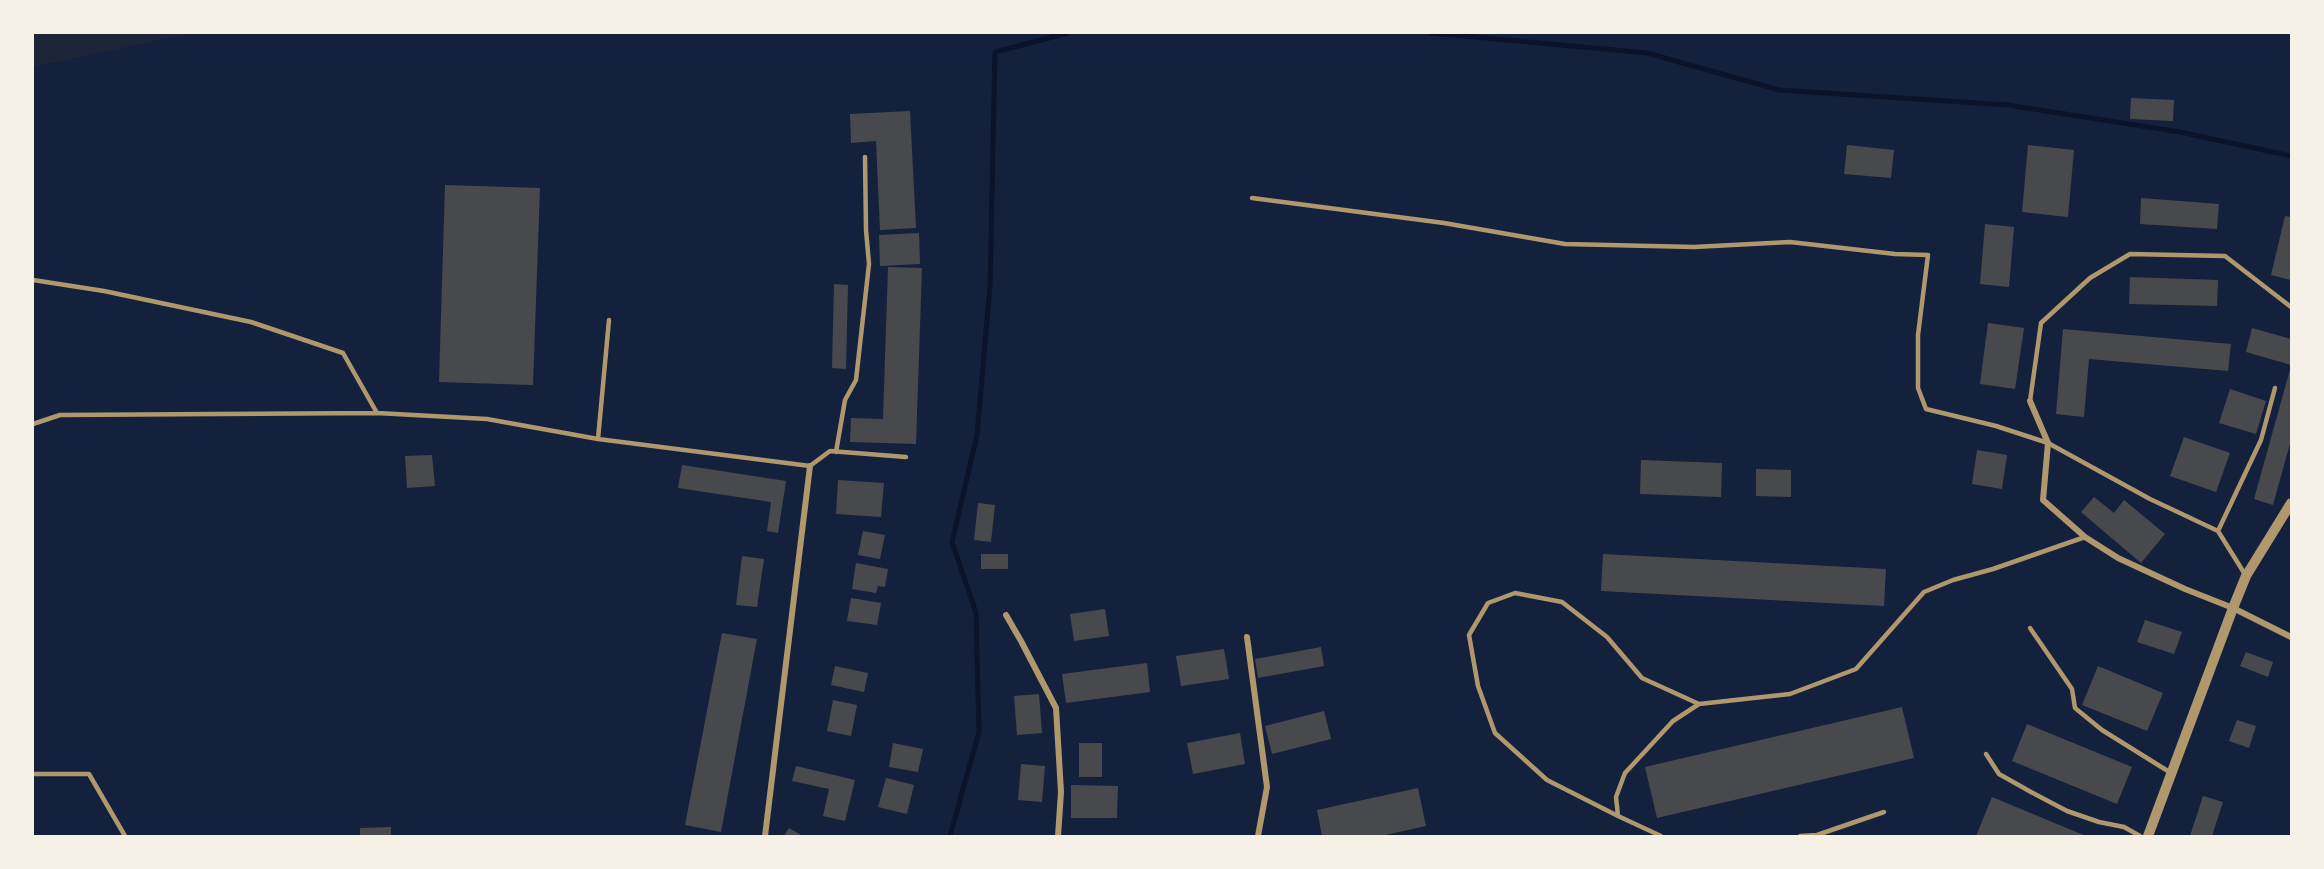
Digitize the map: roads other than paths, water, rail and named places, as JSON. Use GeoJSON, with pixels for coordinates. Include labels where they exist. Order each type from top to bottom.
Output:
{"type":"FeatureCollection","features":[{"type":"Feature","properties":{"kind":"street"},"geometry":{"type":"LineString","coordinates":[[2030,400],[2048,442],[2043,500],[2085,537],[2118,558],[2233,608],[2291,637]]}},
{"type":"Feature","properties":{"kind":"street"},"geometry":{"type":"LineString","coordinates":[[765,836],[810,466]]}},
{"type":"Feature","properties":{"kind":"street"},"geometry":{"type":"LineString","coordinates":[[2148,836],[2246,576],[2291,503]]}},
{"type":"Feature","properties":{"kind":"street"},"geometry":{"type":"LineString","coordinates":[[1006,615],[1056,708],[1061,792],[1058,836]]}},
{"type":"Feature","properties":{"kind":"street"},"geometry":{"type":"LineString","coordinates":[[1247,637],[1267,787],[1258,836]]}},
{"type":"Feature","properties":{"kind":"lane"},"geometry":{"type":"LineString","coordinates":[[836,452],[845,400],[856,380],[869,264],[866,230],[866,157]]}},
{"type":"Feature","properties":{"kind":"lane"},"geometry":{"type":"LineString","coordinates":[[1252,198],[1444,223],[1565,244],[1694,247],[1790,242],[1896,254],[1928,255],[1918,335],[1918,388],[1926,409],[1996,426],[2048,442],[2150,499],[2218,531],[2246,576]]}},
{"type":"Feature","properties":{"kind":"lane"},"geometry":{"type":"LineString","coordinates":[[2030,400],[2040,323],[2090,278],[2130,254],[2225,256],[2291,307]]}},
{"type":"Feature","properties":{"kind":"lane"},"geometry":{"type":"LineString","coordinates":[[33,280],[104,291],[251,322],[343,353],[377,413]]}},
{"type":"Feature","properties":{"kind":"lane"},"geometry":{"type":"LineString","coordinates":[[598,439],[609,320]]}},
{"type":"Feature","properties":{"kind":"lane"},"geometry":{"type":"LineString","coordinates":[[2218,531],[2261,440],[2274,388]]}},
{"type":"Feature","properties":{"kind":"lane"},"geometry":{"type":"LineString","coordinates":[[33,424],[60,415],[377,413],[487,419],[598,439],[810,466],[830,451],[906,457]]}},
{"type":"Feature","properties":{"kind":"lane"},"geometry":{"type":"LineString","coordinates":[[1618,816],[1616,797],[1625,773],[1673,721],[1699,704],[1790,694],[1856,669],[1924,592],[1953,580],[1993,569],[2085,537]]}},
{"type":"Feature","properties":{"kind":"lane"},"geometry":{"type":"LineString","coordinates":[[1661,836],[1547,780],[1495,733],[1478,686],[1469,635],[1488,603],[1515,593],[1562,602],[1607,637],[1642,678],[1699,704]]}},
{"type":"Feature","properties":{"kind":"lane"},"geometry":{"type":"LineString","coordinates":[[2030,628],[2072,689],[2075,708],[2102,730],[2171,774]]}},
{"type":"Feature","properties":{"kind":"lane"},"geometry":{"type":"LineString","coordinates":[[1986,754],[1999,774],[2031,792],[2067,811],[2098,822],[2124,827],[2140,836]]}},
{"type":"Feature","properties":{"kind":"lane"},"geometry":{"type":"LineString","coordinates":[[33,774],[89,774],[125,836]]}},
{"type":"Feature","properties":{"kind":"lane"},"geometry":{"type":"LineString","coordinates":[[1800,836],[1817,835],[1884,812]]}},
{"type":"Feature","properties":{"kind":"waterway"},"geometry":{"type":"LineString","coordinates":[[950,836],[979,732],[976,613],[952,542],[977,435],[990,286],[995,52],[1068,33]]}},
{"type":"Feature","properties":{"kind":"waterway"},"geometry":{"type":"LineString","coordinates":[[1431,33],[1647,53],[1779,90],[2008,105],[2180,132],[2291,156]]}}]}
